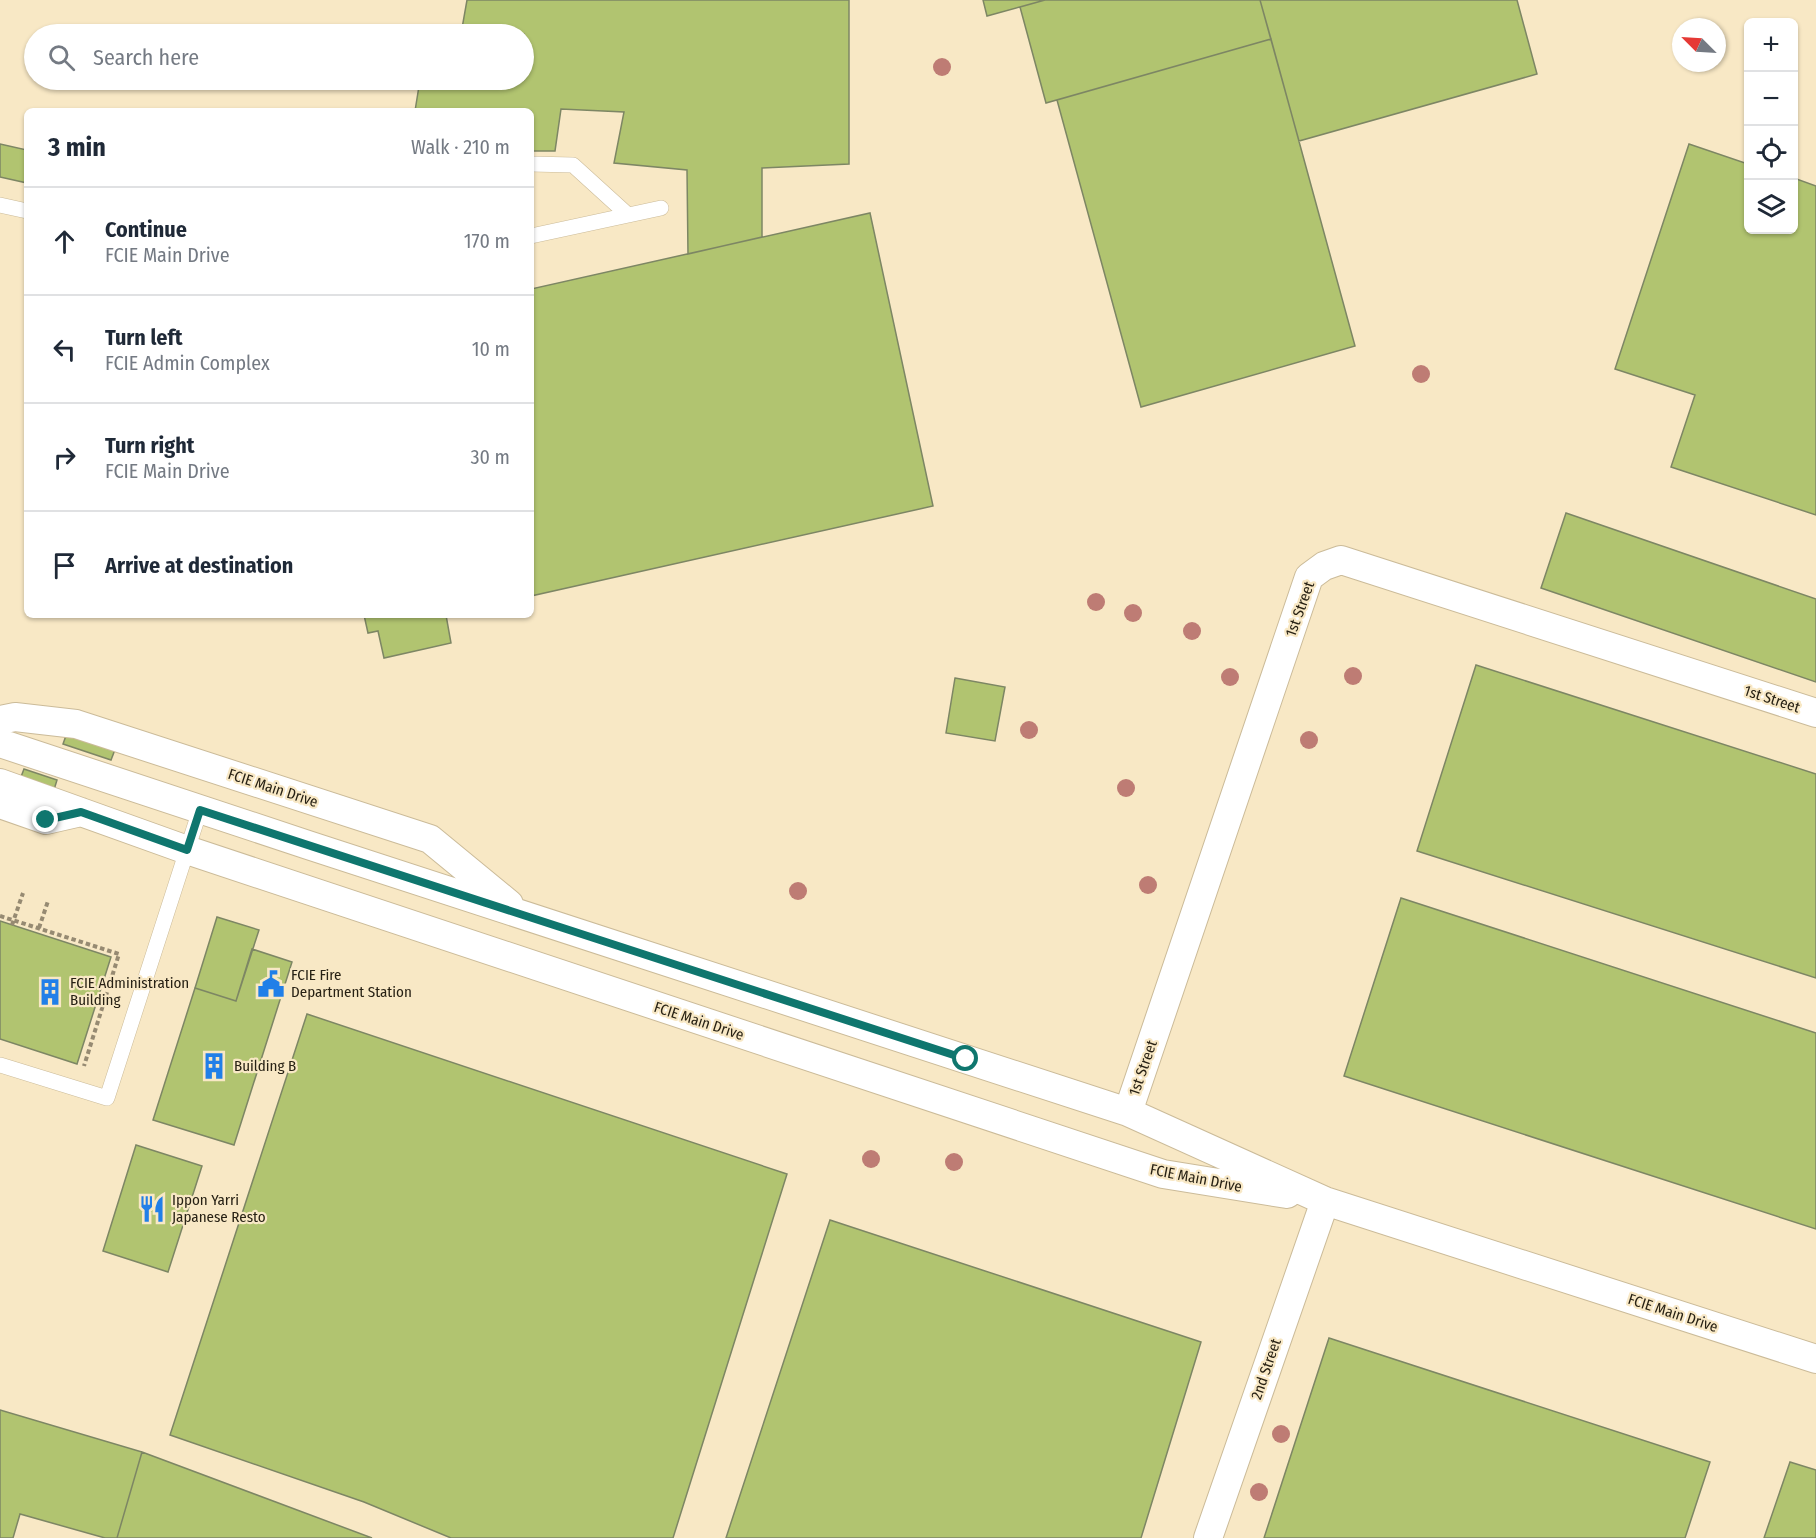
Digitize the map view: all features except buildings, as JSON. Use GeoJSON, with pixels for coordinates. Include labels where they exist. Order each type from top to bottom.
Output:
{"type":"FeatureCollection","features":[{"type":"Feature","properties":{"kind":"street","name":"1st Street"},"geometry":{"type":"LineString","coordinates":[[1128,1112],[1309,577],[1324,566],[1341,560],[1816,713]]}},
{"type":"Feature","properties":{"kind":"street","name":"FCIE Main Drive"},"geometry":{"type":"LineString","coordinates":[[0,720],[15,717],[76,724],[430,839],[522,915]]}},
{"type":"Feature","properties":{"kind":"street","name":"FCIE Main Drive"},"geometry":{"type":"LineString","coordinates":[[0,743],[1128,1112],[1325,1201],[1816,1359]]}},
{"type":"Feature","properties":{"kind":"street","name":"FCIE Main Drive"},"geometry":{"type":"LineString","coordinates":[[0,783],[187,850],[1163,1174],[1325,1201]]}},
{"type":"Feature","properties":{"kind":"street"},"geometry":{"type":"LineString","coordinates":[[0,804],[46,820],[81,812]]}},
{"type":"Feature","properties":{"kind":"street","name":"2nd Street"},"geometry":{"type":"LineString","coordinates":[[1208,1538],[1325,1201]]}},
{"type":"Feature","properties":{"kind":"lane"},"geometry":{"type":"LineString","coordinates":[[534,164],[573,165],[628,215]]}},
{"type":"Feature","properties":{"kind":"lane"},"geometry":{"type":"LineString","coordinates":[[0,205],[24,210]]}},
{"type":"Feature","properties":{"kind":"lane"},"geometry":{"type":"LineString","coordinates":[[534,235],[661,208]]}},
{"type":"Feature","properties":{"kind":"lane"},"geometry":{"type":"LineString","coordinates":[[0,1065],[107,1098],[200,810]]}},
{"type":"Feature","properties":{"kind":"path"},"geometry":{"type":"LineString","coordinates":[[13,923],[23,893]]}},
{"type":"Feature","properties":{"kind":"path"},"geometry":{"type":"LineString","coordinates":[[39,928],[48,901]]}},
{"type":"Feature","properties":{"kind":"path"},"geometry":{"type":"LineString","coordinates":[[0,916],[13,923],[39,928],[64,939],[119,954],[82,1070]]}},
{"type":"Feature","properties":{"kind":"place","name":"FCIE Fire Department Station"},"geometry":{"type":"Point","coordinates":[271,984]}},
{"type":"Feature","properties":{"kind":"place","name":"FCIE Administration Building"},"geometry":{"type":"Point","coordinates":[50,992]}},
{"type":"Feature","properties":{"kind":"place","name":"Building B"},"geometry":{"type":"Point","coordinates":[214,1066]}},
{"type":"Feature","properties":{"kind":"place","name":"Ippon Yarri Japanese Resto"},"geometry":{"type":"Point","coordinates":[152,1209]}},
{"type":"Feature","properties":{"kind":"route"},"geometry":{"type":"LineString","coordinates":[[46,820],[81,812],[187,850],[200,810],[966,1059]]}}]}
